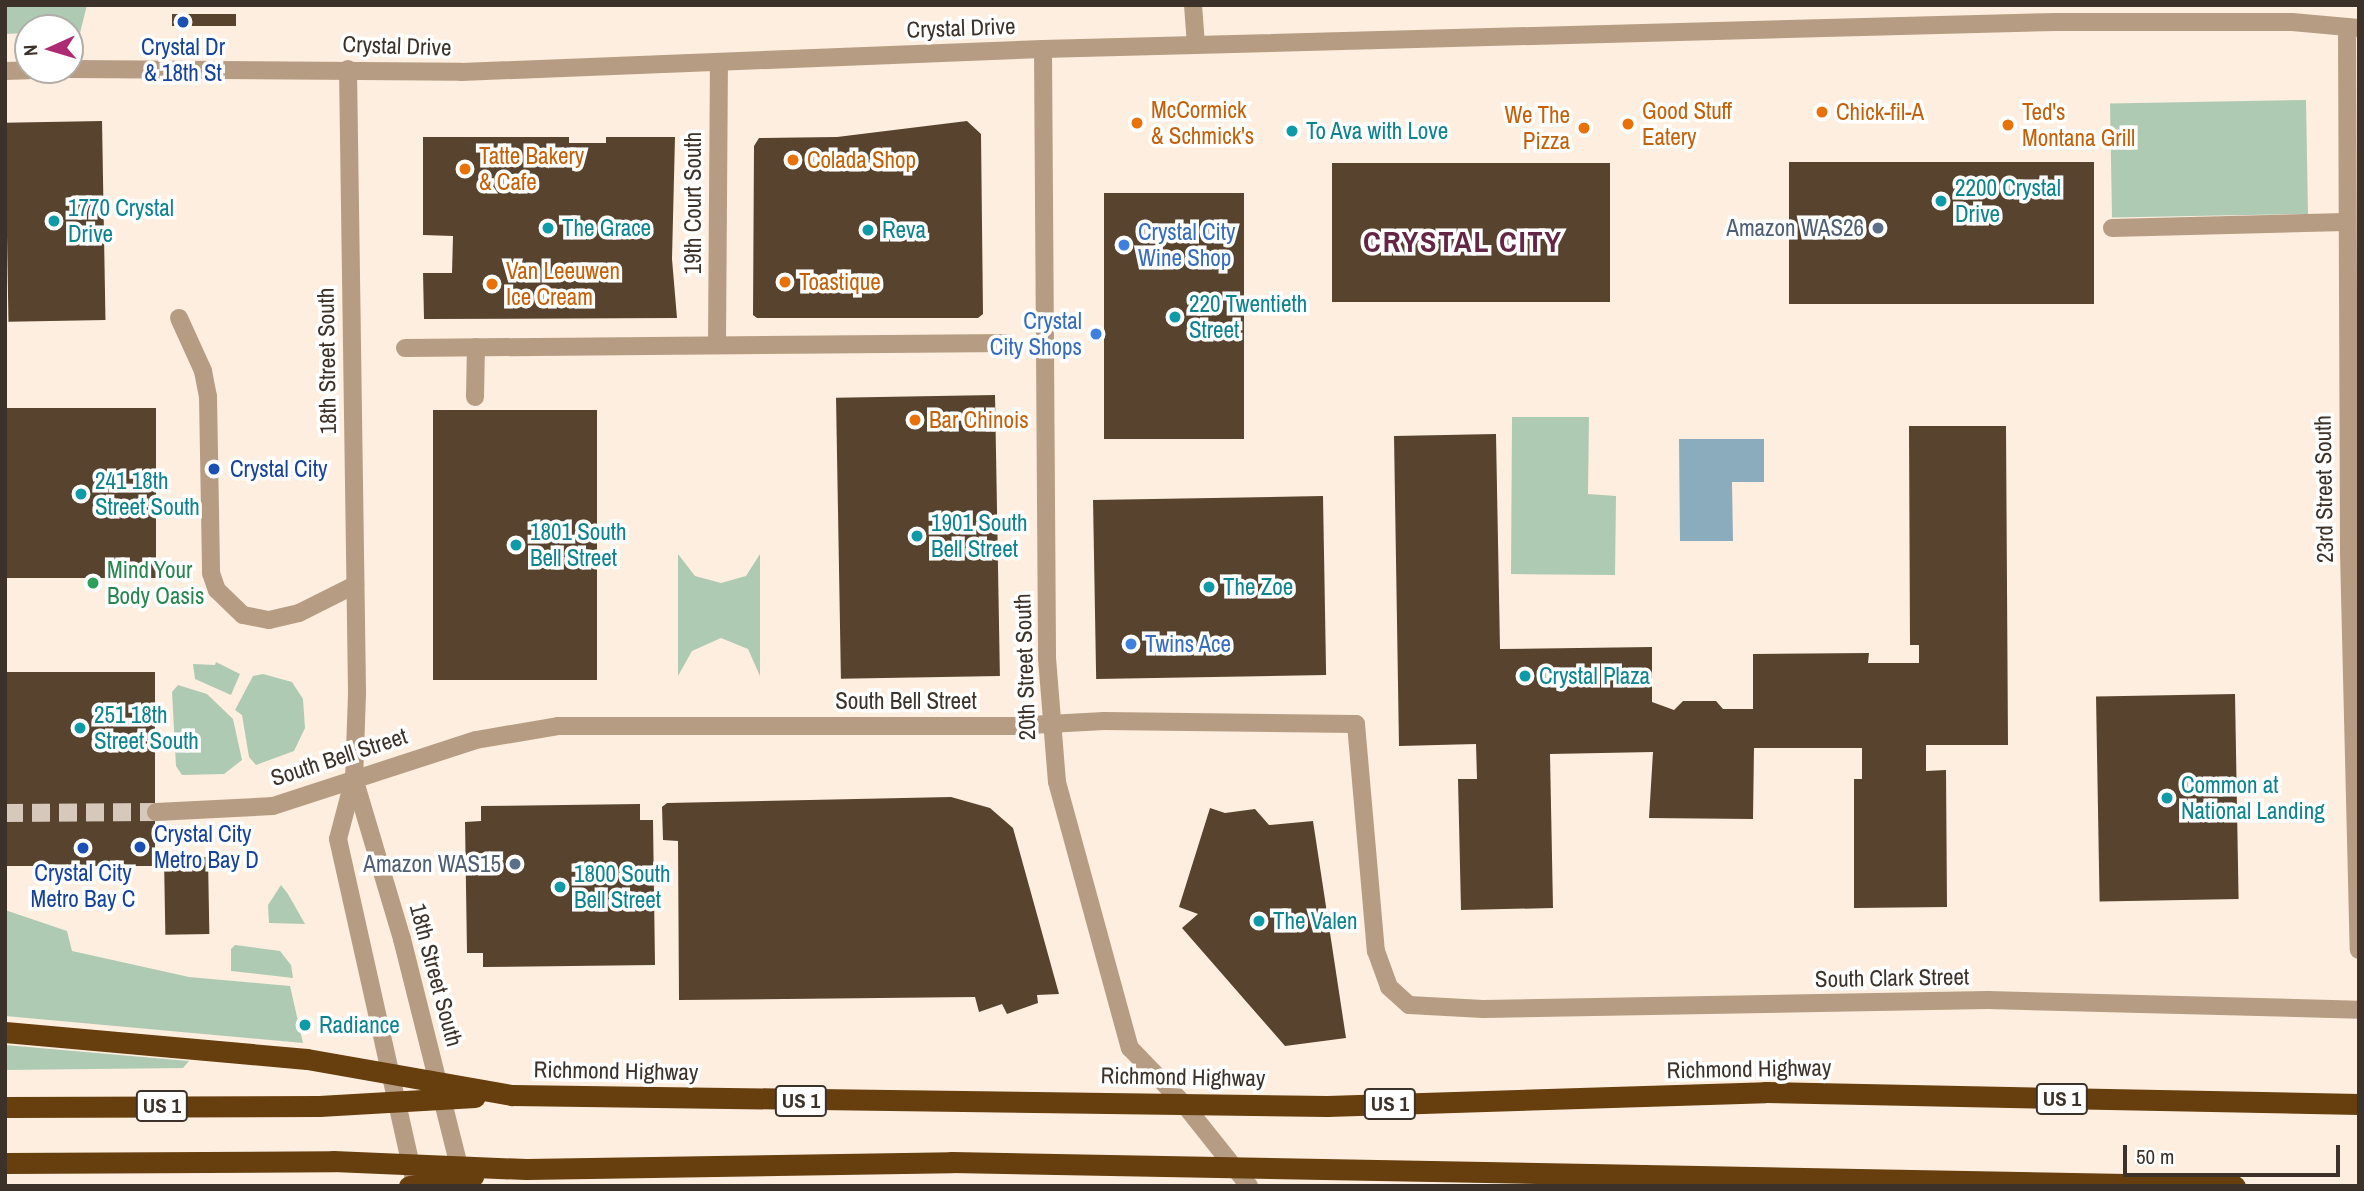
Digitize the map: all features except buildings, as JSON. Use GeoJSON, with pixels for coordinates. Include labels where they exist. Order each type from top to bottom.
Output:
{"type":"FeatureCollection","features":[{"type":"Feature","properties":{"kind":"highway"},"geometry":{"type":"LineString","coordinates":[[5,1032],[307,1059],[512,1095]]}},
{"type":"Feature","properties":{"kind":"highway","name":"Richmond Highway"},"geometry":{"type":"LineString","coordinates":[[5,1107],[319,1105],[512,1095],[1327,1106],[1765,1092],[2359,1104]]}},
{"type":"Feature","properties":{"kind":"highway"},"geometry":{"type":"LineString","coordinates":[[5,1163],[333,1161],[526,1169],[951,1162],[1236,1165],[1346,1176],[2235,1186]]}},
{"type":"Feature","properties":{"kind":"highway"},"geometry":{"type":"LineString","coordinates":[[409,1186],[526,1169]]}},
{"type":"Feature","properties":{"kind":"street"},"geometry":{"type":"LineString","coordinates":[[1193,5],[1196,45]]}},
{"type":"Feature","properties":{"kind":"street","name":"Crystal Drive"},"geometry":{"type":"LineString","coordinates":[[84,69],[348,69],[461,72],[1043,49],[2043,23],[2292,22],[2353,28]]}},
{"type":"Feature","properties":{"kind":"street","name":"23rd Street South"},"geometry":{"type":"LineString","coordinates":[[2353,28],[2345,222],[2352,264],[2359,950]]}},
{"type":"Feature","properties":{"kind":"street","name":"20th Street South"},"geometry":{"type":"LineString","coordinates":[[1043,49],[1049,724],[1057,782],[1130,1048],[1183,1103],[1236,1165],[1249,1186]]}},
{"type":"Feature","properties":{"kind":"street","name":"19th Court South"},"geometry":{"type":"LineString","coordinates":[[717,343],[719,62]]}},
{"type":"Feature","properties":{"kind":"street","name":"18th Street South"},"geometry":{"type":"LineString","coordinates":[[348,69],[355,585],[354,778],[338,839],[416,1186]]}},
{"type":"Feature","properties":{"kind":"street"},"geometry":{"type":"LineString","coordinates":[[2112,228],[2345,222]]}},
{"type":"Feature","properties":{"kind":"street"},"geometry":{"type":"LineString","coordinates":[[179,318],[203,372],[208,396],[211,573],[217,590],[243,615],[269,620],[299,613],[355,585]]}},
{"type":"Feature","properties":{"kind":"street"},"geometry":{"type":"LineString","coordinates":[[405,348],[717,343],[1008,343]]}},
{"type":"Feature","properties":{"kind":"street"},"geometry":{"type":"LineString","coordinates":[[475,348],[475,397]]}},
{"type":"Feature","properties":{"kind":"street","name":"South Bell Street"},"geometry":{"type":"LineString","coordinates":[[156,812],[273,806],[476,740],[558,726],[1356,724],[1376,951],[1382,973],[1397,997],[1426,1009]]}},
{"type":"Feature","properties":{"kind":"street","name":"18th Street South"},"geometry":{"type":"LineString","coordinates":[[354,778],[402,939],[465,1186]]}},
{"type":"Feature","properties":{"kind":"street","name":"South Clark Street"},"geometry":{"type":"LineString","coordinates":[[1426,1009],[1988,1000],[2359,1010]]}},
{"type":"Feature","properties":{"kind":"green space"},"geometry":{"type":"Polygon","coordinates":[[[5,5],[87,5],[84,17],[84,14],[14,14],[14,34],[5,34],[5,5]]]}},
{"type":"Feature","properties":{"kind":"green space"},"geometry":{"type":"Polygon","coordinates":[[[2306,100],[2308,214],[2112,217],[2110,103],[2306,100]]]}},
{"type":"Feature","properties":{"kind":"green space"},"geometry":{"type":"Polygon","coordinates":[[[1512,417],[1589,417],[1588,494],[1616,496],[1615,575],[1511,574],[1512,417]]]}},
{"type":"Feature","properties":{"kind":"green space"},"geometry":{"type":"Polygon","coordinates":[[[678,554],[695,576],[721,583],[746,576],[760,554],[760,676],[748,649],[721,638],[692,651],[678,676],[678,554]]]}},
{"type":"Feature","properties":{"kind":"green space"},"geometry":{"type":"Polygon","coordinates":[[[216,662],[240,674],[231,695],[195,679],[193,664],[215,665],[216,662]]]}},
{"type":"Feature","properties":{"kind":"green space"},"geometry":{"type":"Polygon","coordinates":[[[263,674],[292,682],[303,699],[305,728],[294,751],[256,765],[249,757],[242,715],[235,710],[253,676],[263,674]]]}},
{"type":"Feature","properties":{"kind":"green space"},"geometry":{"type":"Polygon","coordinates":[[[178,685],[207,694],[233,719],[242,760],[224,774],[182,775],[176,766],[172,692],[178,685]]]}},
{"type":"Feature","properties":{"kind":"green space"},"geometry":{"type":"Polygon","coordinates":[[[281,885],[305,924],[269,923],[268,905],[281,885]]]}},
{"type":"Feature","properties":{"kind":"green space"},"geometry":{"type":"Polygon","coordinates":[[[5,910],[67,931],[72,951],[189,977],[290,986],[303,1043],[5,1016],[5,910]]]}},
{"type":"Feature","properties":{"kind":"green space"},"geometry":{"type":"Polygon","coordinates":[[[235,945],[280,951],[291,965],[293,978],[231,971],[231,949],[235,945]]]}},
{"type":"Feature","properties":{"kind":"green space"},"geometry":{"type":"Polygon","coordinates":[[[5,1045],[189,1061],[183,1068],[5,1070],[5,1045]]]}},
{"type":"Feature","properties":{"kind":"water"},"geometry":{"type":"Polygon","coordinates":[[[1679,439],[1764,439],[1764,482],[1732,482],[1733,541],[1680,541],[1679,439]]]}},
{"type":"Feature","properties":{"kind":"tunnel"},"geometry":{"type":"LineString","coordinates":[[5,813],[156,812]]}},
{"type":"Feature","properties":{"kind":"place","name":"Crystal Dr & 18th St"},"geometry":{"type":"Point","coordinates":[183,22]}},
{"type":"Feature","properties":{"kind":"place","name":"Chick-fil-A"},"geometry":{"type":"Point","coordinates":[1822,112]}},
{"type":"Feature","properties":{"kind":"place","name":"McCormick & Schmick's"},"geometry":{"type":"Point","coordinates":[1137,123]}},
{"type":"Feature","properties":{"kind":"place","name":"Good Stuff Eatery"},"geometry":{"type":"Point","coordinates":[1628,124]}},
{"type":"Feature","properties":{"kind":"place","name":"Ted's Montana Grill"},"geometry":{"type":"Point","coordinates":[2008,125]}},
{"type":"Feature","properties":{"kind":"place","name":"We The Pizza"},"geometry":{"type":"Point","coordinates":[1584,128]}},
{"type":"Feature","properties":{"kind":"place","name":"To Ava with Love"},"geometry":{"type":"Point","coordinates":[1292,131]}},
{"type":"Feature","properties":{"kind":"place","name":"Colada Shop"},"geometry":{"type":"Point","coordinates":[793,160]}},
{"type":"Feature","properties":{"kind":"place","name":"Tatte Bakery & Cafe"},"geometry":{"type":"Point","coordinates":[465,169]}},
{"type":"Feature","properties":{"kind":"place","name":"2200 Crystal Drive"},"geometry":{"type":"Point","coordinates":[1941,201]}},
{"type":"Feature","properties":{"kind":"place","name":"1770 Crystal Drive"},"geometry":{"type":"Point","coordinates":[54,221]}},
{"type":"Feature","properties":{"kind":"place","name":"The Grace"},"geometry":{"type":"Point","coordinates":[548,228]}},
{"type":"Feature","properties":{"kind":"place","name":"Amazon WAS26"},"geometry":{"type":"Point","coordinates":[1878,228]}},
{"type":"Feature","properties":{"kind":"place","name":"Reva"},"geometry":{"type":"Point","coordinates":[868,230]}},
{"type":"Feature","properties":{"kind":"place","name":"Crystal City Wine Shop"},"geometry":{"type":"Point","coordinates":[1124,245]}},
{"type":"Feature","properties":{"kind":"place","name":"Toastique"},"geometry":{"type":"Point","coordinates":[785,282]}},
{"type":"Feature","properties":{"kind":"place","name":"Van Leeuwen Ice Cream"},"geometry":{"type":"Point","coordinates":[492,284]}},
{"type":"Feature","properties":{"kind":"place","name":"220 Twentieth Street"},"geometry":{"type":"Point","coordinates":[1175,317]}},
{"type":"Feature","properties":{"kind":"place","name":"Crystal City Shops"},"geometry":{"type":"Point","coordinates":[1096,334]}},
{"type":"Feature","properties":{"kind":"place","name":"Bar Chinois"},"geometry":{"type":"Point","coordinates":[915,420]}},
{"type":"Feature","properties":{"kind":"place","name":"Crystal City"},"geometry":{"type":"Point","coordinates":[214,469]}},
{"type":"Feature","properties":{"kind":"place","name":"241 18th Street South"},"geometry":{"type":"Point","coordinates":[81,494]}},
{"type":"Feature","properties":{"kind":"place","name":"1901 South Bell Street"},"geometry":{"type":"Point","coordinates":[917,536]}},
{"type":"Feature","properties":{"kind":"place","name":"1801 South Bell Street"},"geometry":{"type":"Point","coordinates":[516,545]}},
{"type":"Feature","properties":{"kind":"place","name":"Mind Your Body Oasis"},"geometry":{"type":"Point","coordinates":[93,583]}},
{"type":"Feature","properties":{"kind":"place","name":"The Zoe"},"geometry":{"type":"Point","coordinates":[1209,587]}},
{"type":"Feature","properties":{"kind":"place","name":"Twins Ace"},"geometry":{"type":"Point","coordinates":[1131,644]}},
{"type":"Feature","properties":{"kind":"place","name":"Crystal Plaza"},"geometry":{"type":"Point","coordinates":[1525,676]}},
{"type":"Feature","properties":{"kind":"place","name":"251 18th Street South"},"geometry":{"type":"Point","coordinates":[80,728]}},
{"type":"Feature","properties":{"kind":"place","name":"Common at National Landing"},"geometry":{"type":"Point","coordinates":[2167,798]}},
{"type":"Feature","properties":{"kind":"place","name":"Crystal City Metro Bay D"},"geometry":{"type":"Point","coordinates":[140,847]}},
{"type":"Feature","properties":{"kind":"place","name":"Crystal City Metro Bay C"},"geometry":{"type":"Point","coordinates":[83,848]}},
{"type":"Feature","properties":{"kind":"place","name":"Amazon WAS15"},"geometry":{"type":"Point","coordinates":[515,864]}},
{"type":"Feature","properties":{"kind":"place","name":"1800 South Bell Street"},"geometry":{"type":"Point","coordinates":[560,887]}},
{"type":"Feature","properties":{"kind":"place","name":"The Valen"},"geometry":{"type":"Point","coordinates":[1259,921]}},
{"type":"Feature","properties":{"kind":"place","name":"Radiance"},"geometry":{"type":"Point","coordinates":[305,1025]}},
{"type":"Feature","properties":{"kind":"district","name":"CRYSTAL CITY"},"geometry":{"type":"Point","coordinates":[1463,241]}}]}
